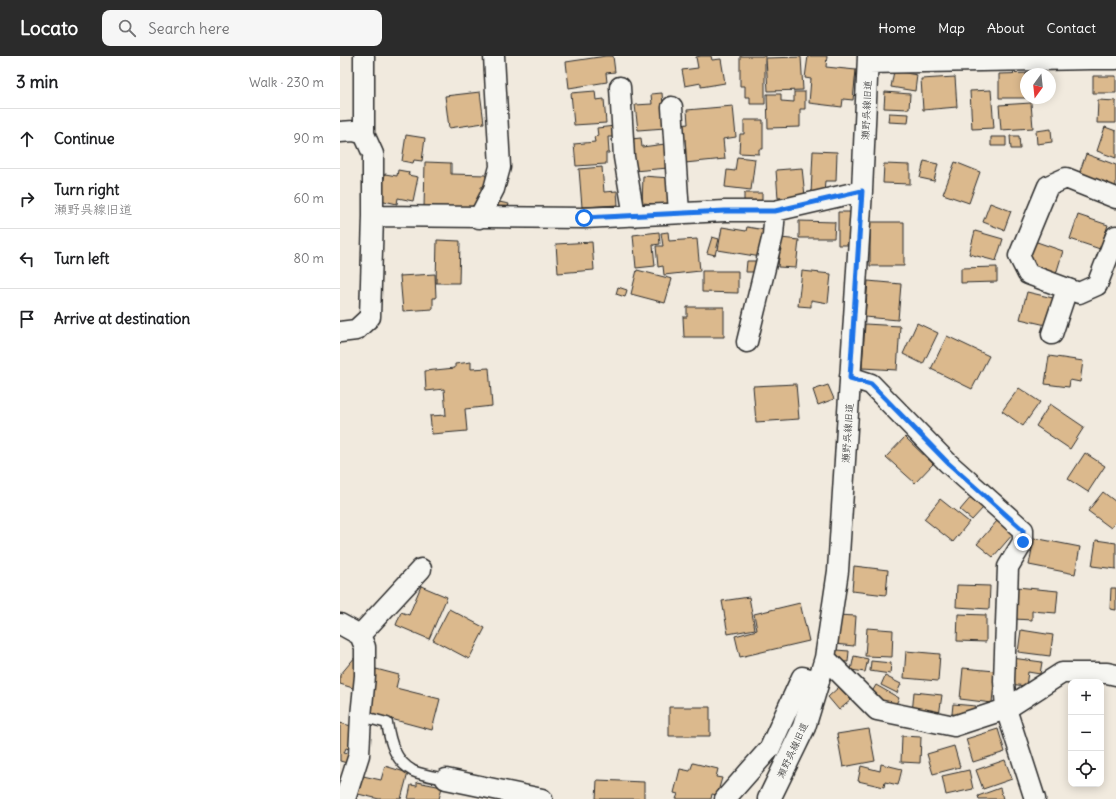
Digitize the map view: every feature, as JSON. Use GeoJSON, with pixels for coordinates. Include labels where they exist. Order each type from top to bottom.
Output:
{"type":"FeatureCollection","features":[{"type":"Feature","properties":{"kind":"street"},"geometry":{"type":"LineString","coordinates":[[340,332],[356,330],[370,317],[373,154],[364,134],[364,56]]}},
{"type":"Feature","properties":{"kind":"street"},"geometry":{"type":"LineString","coordinates":[[479,218],[494,190],[500,167],[494,56]]}},
{"type":"Feature","properties":{"kind":"street"},"geometry":{"type":"LineString","coordinates":[[868,60],[1116,60]]}},
{"type":"Feature","properties":{"kind":"street","name":"瀬野呉線旧道"},"geometry":{"type":"LineString","coordinates":[[769,799],[804,727],[825,658],[838,571],[862,191],[868,60]]}},
{"type":"Feature","properties":{"kind":"street"},"geometry":{"type":"LineString","coordinates":[[620,87],[624,157],[634,216]]}},
{"type":"Feature","properties":{"kind":"street"},"geometry":{"type":"LineString","coordinates":[[672,107],[679,214]]}},
{"type":"Feature","properties":{"kind":"street"},"geometry":{"type":"LineString","coordinates":[[340,132],[354,131],[364,134]]}},
{"type":"Feature","properties":{"kind":"street"},"geometry":{"type":"LineString","coordinates":[[1116,198],[1066,178],[1048,186],[1019,256],[1028,274],[1079,293],[1097,285],[1116,236]]}},
{"type":"Feature","properties":{"kind":"street"},"geometry":{"type":"LineString","coordinates":[[373,216],[584,218],[725,211],[775,211],[862,191]]}},
{"type":"Feature","properties":{"kind":"street"},"geometry":{"type":"LineString","coordinates":[[747,342],[773,235],[775,211]]}},
{"type":"Feature","properties":{"kind":"street"},"geometry":{"type":"LineString","coordinates":[[1052,334],[1067,289]]}},
{"type":"Feature","properties":{"kind":"street"},"geometry":{"type":"LineString","coordinates":[[850,378],[871,384],[948,463],[1023,530],[1023,542],[1008,567],[1004,681],[1006,709],[1035,799]]}},
{"type":"Feature","properties":{"kind":"street"},"geometry":{"type":"LineString","coordinates":[[360,635],[421,569]]}},
{"type":"Feature","properties":{"kind":"street"},"geometry":{"type":"LineString","coordinates":[[340,624],[360,635],[365,647],[365,676],[359,755],[345,799]]}},
{"type":"Feature","properties":{"kind":"street"},"geometry":{"type":"LineString","coordinates":[[825,658],[878,710],[954,726],[1006,709],[1062,673],[1107,673],[1116,675]]}},
{"type":"Feature","properties":{"kind":"street"},"geometry":{"type":"LineString","coordinates":[[725,799],[770,748],[802,677],[818,681]]}},
{"type":"Feature","properties":{"kind":"street"},"geometry":{"type":"LineString","coordinates":[[446,779],[542,799]]}},
{"type":"Feature","properties":{"kind":"lane"},"geometry":{"type":"LineString","coordinates":[[361,716],[387,723],[390,743],[401,762],[414,771],[446,779]]}},
{"type":"Feature","properties":{"kind":"building"},"geometry":{"type":"Polygon","coordinates":[[[613,56],[615,72],[606,73],[607,82],[569,88],[566,62],[613,56]]]}},
{"type":"Feature","properties":{"kind":"building"},"geometry":{"type":"Polygon","coordinates":[[[711,56],[712,60],[721,59],[725,83],[701,87],[701,83],[685,86],[682,70],[698,68],[696,57],[711,56]]]}},
{"type":"Feature","properties":{"kind":"building"},"geometry":{"type":"Polygon","coordinates":[[[740,56],[765,56],[765,104],[750,104],[750,97],[745,97],[745,86],[740,86],[740,56]]]}},
{"type":"Feature","properties":{"kind":"building"},"geometry":{"type":"Polygon","coordinates":[[[808,56],[827,56],[826,67],[856,70],[853,100],[843,99],[842,107],[809,103],[811,79],[805,78],[808,56]]]}},
{"type":"Feature","properties":{"kind":"building"},"geometry":{"type":"Polygon","coordinates":[[[801,57],[803,90],[768,91],[766,58],[801,57]]]}},
{"type":"Feature","properties":{"kind":"building"},"geometry":{"type":"Polygon","coordinates":[[[894,71],[917,75],[915,91],[891,87],[894,71]]]}},
{"type":"Feature","properties":{"kind":"building"},"geometry":{"type":"Polygon","coordinates":[[[1020,73],[1020,98],[999,98],[999,74],[1020,73]]]}},
{"type":"Feature","properties":{"kind":"building"},"geometry":{"type":"Polygon","coordinates":[[[1093,76],[1116,76],[1116,93],[1093,93],[1093,76]]]}},
{"type":"Feature","properties":{"kind":"building"},"geometry":{"type":"Polygon","coordinates":[[[955,77],[957,107],[923,110],[921,79],[955,77]]]}},
{"type":"Feature","properties":{"kind":"building"},"geometry":{"type":"Polygon","coordinates":[[[991,90],[994,128],[972,129],[970,91],[991,90]]]}},
{"type":"Feature","properties":{"kind":"building"},"geometry":{"type":"Polygon","coordinates":[[[595,91],[596,100],[604,99],[606,123],[574,125],[571,93],[595,91]]]}},
{"type":"Feature","properties":{"kind":"building"},"geometry":{"type":"Polygon","coordinates":[[[480,92],[484,123],[449,128],[445,96],[480,92]]]}},
{"type":"Feature","properties":{"kind":"building"},"geometry":{"type":"Polygon","coordinates":[[[794,92],[805,92],[805,109],[800,109],[800,127],[768,128],[767,94],[781,94],[781,101],[794,102],[794,92]]]}},
{"type":"Feature","properties":{"kind":"building"},"geometry":{"type":"Polygon","coordinates":[[[885,92],[910,94],[909,109],[884,108],[885,92]]]}},
{"type":"Feature","properties":{"kind":"building"},"geometry":{"type":"Polygon","coordinates":[[[662,93],[665,128],[638,130],[635,105],[652,104],[651,94],[662,93]]]}},
{"type":"Feature","properties":{"kind":"building"},"geometry":{"type":"Polygon","coordinates":[[[1098,100],[1116,101],[1116,123],[1097,123],[1098,100]]]}},
{"type":"Feature","properties":{"kind":"building"},"geometry":{"type":"Polygon","coordinates":[[[1031,104],[1033,128],[1001,130],[999,105],[1031,104]]]}},
{"type":"Feature","properties":{"kind":"building"},"geometry":{"type":"Polygon","coordinates":[[[733,106],[736,137],[723,139],[725,159],[685,163],[681,125],[688,124],[687,110],[733,106]]]}},
{"type":"Feature","properties":{"kind":"building"},"geometry":{"type":"Polygon","coordinates":[[[889,113],[909,114],[908,123],[888,122],[889,113]]]}},
{"type":"Feature","properties":{"kind":"building"},"geometry":{"type":"Polygon","coordinates":[[[744,120],[763,120],[763,149],[759,149],[759,154],[739,153],[740,134],[744,134],[744,120]]]}},
{"type":"Feature","properties":{"kind":"building"},"geometry":{"type":"Polygon","coordinates":[[[615,126],[616,137],[608,137],[609,153],[606,153],[606,164],[576,166],[574,144],[595,142],[594,137],[598,136],[597,128],[615,126]]]}},
{"type":"Feature","properties":{"kind":"building"},"geometry":{"type":"Polygon","coordinates":[[[1105,127],[1116,131],[1116,158],[1097,151],[1105,127]]]}},
{"type":"Feature","properties":{"kind":"building"},"geometry":{"type":"Polygon","coordinates":[[[1051,129],[1052,142],[1037,144],[1036,131],[1051,129]]]}},
{"type":"Feature","properties":{"kind":"building"},"geometry":{"type":"Polygon","coordinates":[[[406,135],[425,138],[422,161],[414,160],[413,163],[402,161],[406,135]]]}},
{"type":"Feature","properties":{"kind":"building"},"geometry":{"type":"Polygon","coordinates":[[[1010,136],[1019,136],[1020,149],[1011,149],[1010,136]]]}},
{"type":"Feature","properties":{"kind":"building"},"geometry":{"type":"Polygon","coordinates":[[[991,137],[1006,137],[1006,146],[991,146],[991,137]]]}},
{"type":"Feature","properties":{"kind":"building"},"geometry":{"type":"Polygon","coordinates":[[[641,138],[642,147],[665,144],[668,168],[634,171],[631,139],[641,138]]]}},
{"type":"Feature","properties":{"kind":"building"},"geometry":{"type":"Polygon","coordinates":[[[813,151],[837,152],[836,181],[825,181],[824,194],[811,194],[813,151]]]}},
{"type":"Feature","properties":{"kind":"building"},"geometry":{"type":"Polygon","coordinates":[[[1086,154],[1116,165],[1116,191],[1078,177],[1086,154]]]}},
{"type":"Feature","properties":{"kind":"building"},"geometry":{"type":"Polygon","coordinates":[[[737,157],[755,159],[751,190],[725,187],[727,170],[735,171],[737,157]]]}},
{"type":"Feature","properties":{"kind":"building"},"geometry":{"type":"Polygon","coordinates":[[[924,161],[938,164],[934,181],[920,178],[924,161]]]}},
{"type":"Feature","properties":{"kind":"building"},"geometry":{"type":"Polygon","coordinates":[[[425,162],[451,163],[451,174],[486,175],[486,187],[481,187],[481,209],[424,208],[425,162]]]}},
{"type":"Feature","properties":{"kind":"building"},"geometry":{"type":"Polygon","coordinates":[[[955,162],[980,172],[969,203],[943,194],[955,162]]]}},
{"type":"Feature","properties":{"kind":"building"},"geometry":{"type":"Polygon","coordinates":[[[884,164],[910,165],[910,184],[883,183],[884,164]]]}},
{"type":"Feature","properties":{"kind":"building"},"geometry":{"type":"Polygon","coordinates":[[[602,167],[604,192],[617,191],[618,205],[582,207],[579,169],[602,167]]]}},
{"type":"Feature","properties":{"kind":"building"},"geometry":{"type":"Polygon","coordinates":[[[802,168],[805,196],[778,198],[776,170],[802,168]]]}},
{"type":"Feature","properties":{"kind":"building"},"geometry":{"type":"Polygon","coordinates":[[[398,170],[409,172],[408,175],[418,177],[413,201],[398,198],[397,204],[380,200],[385,174],[397,176],[398,170]]]}},
{"type":"Feature","properties":{"kind":"building"},"geometry":{"type":"Polygon","coordinates":[[[643,176],[670,178],[669,205],[642,203],[643,176]]]}},
{"type":"Feature","properties":{"kind":"building"},"geometry":{"type":"Polygon","coordinates":[[[744,193],[762,193],[762,202],[744,202],[744,193]]]}},
{"type":"Feature","properties":{"kind":"building"},"geometry":{"type":"Polygon","coordinates":[[[499,202],[509,204],[507,210],[497,208],[499,202]]]}},
{"type":"Feature","properties":{"kind":"building"},"geometry":{"type":"Polygon","coordinates":[[[990,203],[1011,211],[1004,230],[983,222],[990,203]]]}},
{"type":"Feature","properties":{"kind":"building"},"geometry":{"type":"Polygon","coordinates":[[[838,212],[853,212],[853,245],[838,245],[838,212]]]}},
{"type":"Feature","properties":{"kind":"building"},"geometry":{"type":"Polygon","coordinates":[[[1078,215],[1108,225],[1100,249],[1070,239],[1078,215]]]}},
{"type":"Feature","properties":{"kind":"building"},"geometry":{"type":"Polygon","coordinates":[[[799,221],[835,222],[834,238],[799,238],[799,221]]]}},
{"type":"Feature","properties":{"kind":"building"},"geometry":{"type":"Polygon","coordinates":[[[870,222],[904,222],[904,266],[870,266],[870,222]]]}},
{"type":"Feature","properties":{"kind":"building"},"geometry":{"type":"Polygon","coordinates":[[[722,227],[746,231],[747,227],[765,230],[761,257],[718,250],[722,227]]]}},
{"type":"Feature","properties":{"kind":"building"},"geometry":{"type":"Polygon","coordinates":[[[975,231],[1003,239],[996,261],[969,254],[975,231]]]}},
{"type":"Feature","properties":{"kind":"building"},"geometry":{"type":"Polygon","coordinates":[[[659,232],[660,244],[653,245],[655,266],[636,268],[633,235],[659,232]]]}},
{"type":"Feature","properties":{"kind":"building"},"geometry":{"type":"Polygon","coordinates":[[[668,232],[669,241],[697,239],[700,271],[664,275],[663,266],[658,267],[656,246],[663,246],[661,233],[668,232]]]}},
{"type":"Feature","properties":{"kind":"building"},"geometry":{"type":"Polygon","coordinates":[[[712,237],[719,239],[715,255],[707,253],[712,237]]]}},
{"type":"Feature","properties":{"kind":"building"},"geometry":{"type":"Polygon","coordinates":[[[781,238],[799,240],[796,268],[778,267],[781,238]]]}},
{"type":"Feature","properties":{"kind":"building"},"geometry":{"type":"Polygon","coordinates":[[[437,240],[460,241],[459,283],[436,283],[437,240]]]}},
{"type":"Feature","properties":{"kind":"building"},"geometry":{"type":"Polygon","coordinates":[[[1034,241],[1063,251],[1056,274],[1026,264],[1034,241]]]}},
{"type":"Feature","properties":{"kind":"building"},"geometry":{"type":"Polygon","coordinates":[[[592,242],[594,270],[558,273],[556,244],[592,242]]]}},
{"type":"Feature","properties":{"kind":"building"},"geometry":{"type":"Polygon","coordinates":[[[747,261],[757,261],[756,272],[746,272],[747,261]]]}},
{"type":"Feature","properties":{"kind":"building"},"geometry":{"type":"Polygon","coordinates":[[[997,267],[997,282],[961,283],[961,268],[997,267]]]}},
{"type":"Feature","properties":{"kind":"building"},"geometry":{"type":"Polygon","coordinates":[[[637,270],[672,279],[665,303],[631,294],[637,270]]]}},
{"type":"Feature","properties":{"kind":"building"},"geometry":{"type":"Polygon","coordinates":[[[702,271],[738,271],[738,293],[702,292],[702,271]]]}},
{"type":"Feature","properties":{"kind":"building"},"geometry":{"type":"Polygon","coordinates":[[[802,271],[831,274],[828,303],[811,300],[811,307],[798,306],[802,271]]]}},
{"type":"Feature","properties":{"kind":"building"},"geometry":{"type":"Polygon","coordinates":[[[435,274],[436,298],[433,298],[433,309],[403,311],[400,276],[435,274]]]}},
{"type":"Feature","properties":{"kind":"building"},"geometry":{"type":"Polygon","coordinates":[[[868,281],[901,284],[898,320],[865,317],[868,281]]]}},
{"type":"Feature","properties":{"kind":"building"},"geometry":{"type":"Polygon","coordinates":[[[618,287],[627,290],[625,297],[616,294],[618,287]]]}},
{"type":"Feature","properties":{"kind":"building"},"geometry":{"type":"Polygon","coordinates":[[[1027,292],[1053,298],[1046,325],[1020,319],[1027,292]]]}},
{"type":"Feature","properties":{"kind":"building"},"geometry":{"type":"Polygon","coordinates":[[[687,307],[724,307],[724,337],[684,337],[683,317],[687,317],[687,307]]]}},
{"type":"Feature","properties":{"kind":"building"},"geometry":{"type":"Polygon","coordinates":[[[917,323],[938,333],[923,364],[903,354],[917,323]]]}},
{"type":"Feature","properties":{"kind":"building"},"geometry":{"type":"Polygon","coordinates":[[[865,324],[900,326],[897,370],[862,368],[865,324]]]}},
{"type":"Feature","properties":{"kind":"building"},"geometry":{"type":"Polygon","coordinates":[[[947,336],[989,356],[972,389],[931,369],[947,336]]]}},
{"type":"Feature","properties":{"kind":"building"},"geometry":{"type":"Polygon","coordinates":[[[1049,356],[1083,361],[1080,382],[1070,380],[1069,387],[1045,384],[1049,356]]]}},
{"type":"Feature","properties":{"kind":"building"},"geometry":{"type":"Polygon","coordinates":[[[471,362],[471,369],[489,368],[492,406],[465,409],[467,431],[432,434],[430,416],[446,415],[444,389],[426,391],[425,371],[455,368],[455,364],[471,362]]]}},
{"type":"Feature","properties":{"kind":"building"},"geometry":{"type":"Polygon","coordinates":[[[796,384],[799,419],[756,422],[753,386],[796,384]]]}},
{"type":"Feature","properties":{"kind":"building"},"geometry":{"type":"Polygon","coordinates":[[[828,385],[834,399],[818,405],[813,390],[828,385]]]}},
{"type":"Feature","properties":{"kind":"building"},"geometry":{"type":"Polygon","coordinates":[[[1019,388],[1040,402],[1023,426],[1002,411],[1019,388]]]}},
{"type":"Feature","properties":{"kind":"building"},"geometry":{"type":"Polygon","coordinates":[[[1050,404],[1084,427],[1070,449],[1036,426],[1050,404]]]}},
{"type":"Feature","properties":{"kind":"building"},"geometry":{"type":"Polygon","coordinates":[[[905,437],[933,464],[915,483],[886,457],[905,437]]]}},
{"type":"Feature","properties":{"kind":"building"},"geometry":{"type":"Polygon","coordinates":[[[1085,453],[1105,466],[1088,492],[1068,479],[1085,453]]]}},
{"type":"Feature","properties":{"kind":"building"},"geometry":{"type":"Polygon","coordinates":[[[1103,492],[1116,502],[1116,521],[1111,528],[1088,511],[1103,492]]]}},
{"type":"Feature","properties":{"kind":"building"},"geometry":{"type":"Polygon","coordinates":[[[972,496],[984,507],[972,520],[960,510],[972,496]]]}},
{"type":"Feature","properties":{"kind":"building"},"geometry":{"type":"Polygon","coordinates":[[[940,499],[969,522],[953,542],[924,519],[940,499]]]}},
{"type":"Feature","properties":{"kind":"building"},"geometry":{"type":"Polygon","coordinates":[[[997,521],[1013,534],[993,557],[977,544],[997,521]]]}},
{"type":"Feature","properties":{"kind":"building"},"geometry":{"type":"Polygon","coordinates":[[[1034,538],[1080,547],[1075,574],[1029,565],[1034,538]]]}},
{"type":"Feature","properties":{"kind":"building"},"geometry":{"type":"Polygon","coordinates":[[[1096,540],[1116,543],[1116,569],[1092,566],[1096,540]]]}},
{"type":"Feature","properties":{"kind":"building"},"geometry":{"type":"Polygon","coordinates":[[[854,566],[888,570],[886,595],[852,591],[854,566]]]}},
{"type":"Feature","properties":{"kind":"building"},"geometry":{"type":"Polygon","coordinates":[[[957,585],[990,586],[989,609],[956,607],[957,585]]]}},
{"type":"Feature","properties":{"kind":"building"},"geometry":{"type":"Polygon","coordinates":[[[421,586],[447,597],[429,639],[396,625],[401,612],[409,615],[421,586]]]}},
{"type":"Feature","properties":{"kind":"building"},"geometry":{"type":"Polygon","coordinates":[[[1017,587],[1058,591],[1056,613],[1032,611],[1032,620],[1014,619],[1017,587]]]}},
{"type":"Feature","properties":{"kind":"building"},"geometry":{"type":"Polygon","coordinates":[[[1111,588],[1116,588],[1116,610],[1110,609],[1111,588]]]}},
{"type":"Feature","properties":{"kind":"building"},"geometry":{"type":"Polygon","coordinates":[[[749,597],[755,629],[728,634],[722,601],[749,597]]]}},
{"type":"Feature","properties":{"kind":"building"},"geometry":{"type":"Polygon","coordinates":[[[800,603],[809,641],[740,657],[735,636],[757,630],[754,614],[800,603]]]}},
{"type":"Feature","properties":{"kind":"building"},"geometry":{"type":"Polygon","coordinates":[[[449,609],[485,628],[469,659],[433,640],[449,609]]]}},
{"type":"Feature","properties":{"kind":"building"},"geometry":{"type":"Polygon","coordinates":[[[958,614],[986,615],[986,642],[957,641],[958,614]]]}},
{"type":"Feature","properties":{"kind":"building"},"geometry":{"type":"Polygon","coordinates":[[[837,615],[856,616],[854,646],[834,644],[837,615]]]}},
{"type":"Feature","properties":{"kind":"building"},"geometry":{"type":"Polygon","coordinates":[[[867,628],[893,630],[892,657],[865,656],[867,628]]]}},
{"type":"Feature","properties":{"kind":"building"},"geometry":{"type":"Polygon","coordinates":[[[1021,630],[1053,635],[1050,656],[1018,652],[1021,630]]]}},
{"type":"Feature","properties":{"kind":"building"},"geometry":{"type":"Polygon","coordinates":[[[361,650],[356,689],[340,684],[340,675],[361,650]]]}},
{"type":"Feature","properties":{"kind":"building"},"geometry":{"type":"Polygon","coordinates":[[[836,650],[849,651],[848,662],[835,661],[836,650]]]}},
{"type":"Feature","properties":{"kind":"building"},"geometry":{"type":"Polygon","coordinates":[[[906,651],[940,654],[938,681],[904,678],[906,651]]]}},
{"type":"Feature","properties":{"kind":"building"},"geometry":{"type":"Polygon","coordinates":[[[854,656],[868,659],[865,672],[851,670],[854,656]]]}},
{"type":"Feature","properties":{"kind":"building"},"geometry":{"type":"Polygon","coordinates":[[[1012,658],[1042,662],[1040,674],[1028,672],[1026,686],[1009,684],[1012,658]]]}},
{"type":"Feature","properties":{"kind":"building"},"geometry":{"type":"Polygon","coordinates":[[[871,661],[891,663],[890,674],[870,671],[871,661]]]}},
{"type":"Feature","properties":{"kind":"building"},"geometry":{"type":"Polygon","coordinates":[[[963,668],[995,671],[992,703],[960,699],[963,668]]]}},
{"type":"Feature","properties":{"kind":"building"},"geometry":{"type":"Polygon","coordinates":[[[376,669],[399,675],[396,688],[440,699],[432,730],[365,712],[376,669]]]}},
{"type":"Feature","properties":{"kind":"building"},"geometry":{"type":"Polygon","coordinates":[[[885,676],[901,684],[897,693],[881,685],[885,676]]]}},
{"type":"Feature","properties":{"kind":"building"},"geometry":{"type":"Polygon","coordinates":[[[876,685],[899,698],[893,710],[869,697],[876,685]]]}},
{"type":"Feature","properties":{"kind":"building"},"geometry":{"type":"Polygon","coordinates":[[[839,687],[851,700],[839,710],[828,697],[839,687]]]}},
{"type":"Feature","properties":{"kind":"building"},"geometry":{"type":"Polygon","coordinates":[[[914,692],[942,695],[939,716],[912,714],[914,692]]]}},
{"type":"Feature","properties":{"kind":"building"},"geometry":{"type":"Polygon","coordinates":[[[953,704],[976,706],[974,717],[952,714],[953,704]]]}},
{"type":"Feature","properties":{"kind":"building"},"geometry":{"type":"Polygon","coordinates":[[[669,707],[710,707],[710,736],[669,736],[669,707]]]}},
{"type":"Feature","properties":{"kind":"building"},"geometry":{"type":"Polygon","coordinates":[[[340,723],[355,727],[349,749],[346,748],[344,753],[349,754],[347,763],[340,761],[340,723]]]}},
{"type":"Feature","properties":{"kind":"building"},"geometry":{"type":"Polygon","coordinates":[[[869,729],[875,761],[843,767],[837,734],[869,729]]]}},
{"type":"Feature","properties":{"kind":"building"},"geometry":{"type":"Polygon","coordinates":[[[998,729],[1005,752],[973,762],[966,739],[998,729]]]}},
{"type":"Feature","properties":{"kind":"building"},"geometry":{"type":"Polygon","coordinates":[[[902,736],[921,737],[920,763],[901,762],[902,736]]]}},
{"type":"Feature","properties":{"kind":"building"},"geometry":{"type":"Polygon","coordinates":[[[954,746],[960,767],[933,774],[927,754],[954,746]]]}},
{"type":"Feature","properties":{"kind":"building"},"geometry":{"type":"Polygon","coordinates":[[[1005,760],[1012,779],[983,789],[976,770],[1005,760]]]}},
{"type":"Feature","properties":{"kind":"building"},"geometry":{"type":"Polygon","coordinates":[[[693,763],[718,769],[716,777],[722,778],[717,795],[712,794],[711,799],[676,799],[678,794],[674,793],[680,769],[690,771],[693,763]]]}},
{"type":"Feature","properties":{"kind":"building"},"geometry":{"type":"Polygon","coordinates":[[[881,764],[902,769],[898,785],[885,782],[884,787],[858,781],[861,766],[880,771],[881,764]]]}},
{"type":"Feature","properties":{"kind":"building"},"geometry":{"type":"Polygon","coordinates":[[[385,766],[408,773],[401,799],[379,799],[358,794],[363,776],[381,780],[385,766]]]}},
{"type":"Feature","properties":{"kind":"building"},"geometry":{"type":"Polygon","coordinates":[[[969,770],[973,789],[946,795],[942,776],[969,770]]]}},
{"type":"Feature","properties":{"kind":"building"},"geometry":{"type":"Polygon","coordinates":[[[597,780],[644,782],[644,799],[596,799],[597,780]]]}},
{"type":"Feature","properties":{"kind":"building"},"geometry":{"type":"Polygon","coordinates":[[[417,782],[442,787],[439,799],[408,799],[411,785],[417,786],[417,782]]]}},
{"type":"Feature","properties":{"kind":"building"},"geometry":{"type":"Polygon","coordinates":[[[1000,788],[1003,799],[979,799],[978,796],[1000,788]]]}},
{"type":"Feature","properties":{"kind":"route"},"geometry":{"type":"LineString","coordinates":[[584,218],[725,211],[775,211],[862,191],[850,378],[871,384],[948,463],[1023,530],[1023,542]]}}]}
